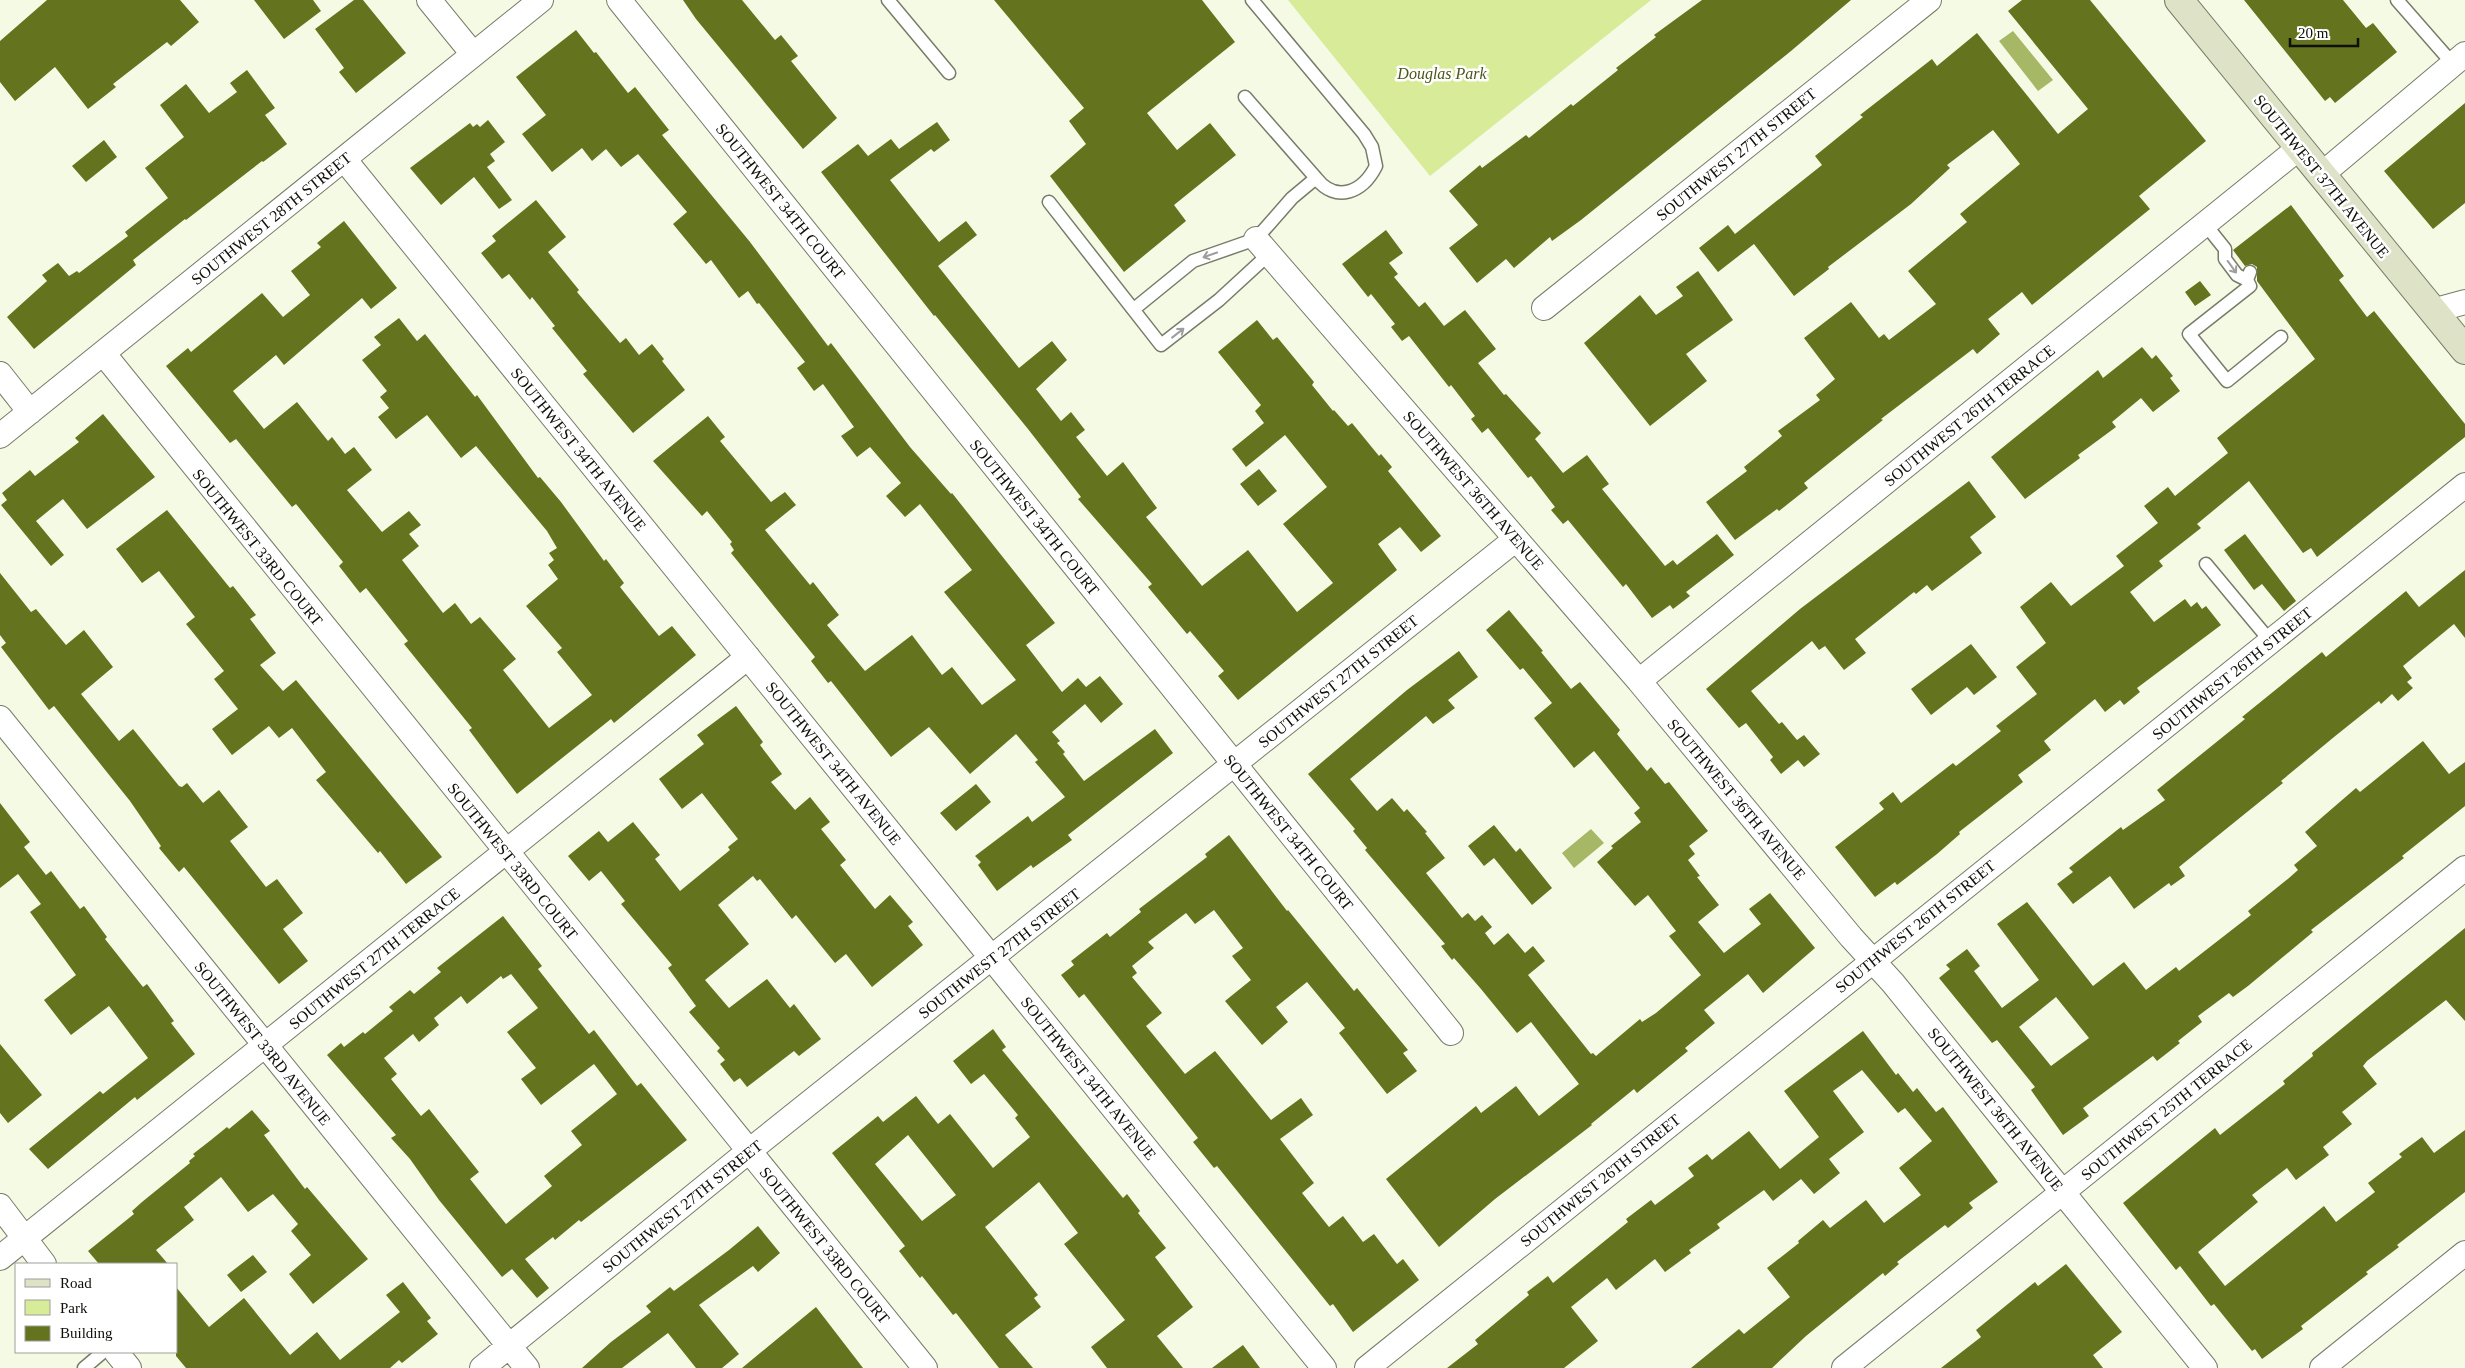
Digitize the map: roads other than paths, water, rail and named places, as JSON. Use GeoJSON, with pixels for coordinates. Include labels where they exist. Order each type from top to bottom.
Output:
{"type":"FeatureCollection","features":[{"type":"Feature","properties":{"kind":"main road","name":"SOUTHWEST 37TH AVENUE"},"geometry":{"type":"LineString","coordinates":[[2179,0],[2465,350]]}},
{"type":"Feature","properties":{"kind":"street"},"geometry":{"type":"LineString","coordinates":[[429,0],[473,54]]}},
{"type":"Feature","properties":{"kind":"street","name":"SOUTHWEST 28TH STREET"},"geometry":{"type":"LineString","coordinates":[[0,436],[541,0]]}},
{"type":"Feature","properties":{"kind":"street","name":"SOUTHWEST 34TH COURT"},"geometry":{"type":"LineString","coordinates":[[619,0],[1451,1034]]}},
{"type":"Feature","properties":{"kind":"street","name":"SOUTHWEST 27TH STREET"},"geometry":{"type":"LineString","coordinates":[[1544,308],[1929,0]]}},
{"type":"Feature","properties":{"kind":"street"},"geometry":{"type":"LineString","coordinates":[[2321,175],[2459,59]]}},
{"type":"Feature","properties":{"kind":"street","name":"SOUTHWEST 26TH TERRACE"},"geometry":{"type":"LineString","coordinates":[[1639,681],[2299,148]]}},
{"type":"Feature","properties":{"kind":"street","name":"SOUTHWEST 34TH AVENUE"},"geometry":{"type":"LineString","coordinates":[[344,159],[1324,1368]]}},
{"type":"Feature","properties":{"kind":"street","name":"SOUTHWEST 36TH AVENUE"},"geometry":{"type":"LineString","coordinates":[[1263,247],[1639,681],[1899,990],[2205,1368]]}},
{"type":"Feature","properties":{"kind":"street"},"geometry":{"type":"LineString","coordinates":[[2432,311],[2465,302]]}},
{"type":"Feature","properties":{"kind":"street","name":"SOUTHWEST 33RD COURT"},"geometry":{"type":"LineString","coordinates":[[103,353],[925,1368]]}},
{"type":"Feature","properties":{"kind":"street"},"geometry":{"type":"LineString","coordinates":[[0,374],[30,412]]}},
{"type":"Feature","properties":{"kind":"street","name":"SOUTHWEST 26TH STREET"},"geometry":{"type":"LineString","coordinates":[[1367,1368],[2465,484]]}},
{"type":"Feature","properties":{"kind":"street","name":"SOUTHWEST 27TH STREET"},"geometry":{"type":"LineString","coordinates":[[482,1368],[749,1151],[1516,539]]}},
{"type":"Feature","properties":{"kind":"street","name":"SOUTHWEST 27TH TERRACE"},"geometry":{"type":"LineString","coordinates":[[0,1258],[748,657]]}},
{"type":"Feature","properties":{"kind":"street","name":"SOUTHWEST 33RD AVENUE"},"geometry":{"type":"LineString","coordinates":[[0,718],[526,1368]]}},
{"type":"Feature","properties":{"kind":"street","name":"SOUTHWEST 25TH TERRACE"},"geometry":{"type":"LineString","coordinates":[[1844,1368],[2465,868]]}},
{"type":"Feature","properties":{"kind":"street"},"geometry":{"type":"LineString","coordinates":[[0,1206],[43,1263]]}},
{"type":"Feature","properties":{"kind":"street"},"geometry":{"type":"LineString","coordinates":[[2322,1368],[2465,1253]]}},
{"type":"Feature","properties":{"kind":"street"},"geometry":{"type":"LineString","coordinates":[[117,1353],[129,1368]]}},
{"type":"Feature","properties":{"kind":"lane"},"geometry":{"type":"LineString","coordinates":[[888,0],[949,73]]}},
{"type":"Feature","properties":{"kind":"lane"},"geometry":{"type":"LineString","coordinates":[[1245,97],[1324,189],[1336,193],[1354,190],[1371,177],[1376,166],[1372,147],[1364,134],[1252,0]]}},
{"type":"Feature","properties":{"kind":"lane"},"geometry":{"type":"LineString","coordinates":[[2397,0],[2459,59]]}},
{"type":"Feature","properties":{"kind":"lane"},"geometry":{"type":"LineString","coordinates":[[1049,202],[1162,345],[1219,300],[1263,247],[1292,198],[1316,178]]}},
{"type":"Feature","properties":{"kind":"lane"},"geometry":{"type":"LineString","coordinates":[[2206,224],[2230,248],[2225,258],[2237,275],[2248,276],[2250,286],[2189,334],[2227,380],[2281,338]]}},
{"type":"Feature","properties":{"kind":"lane"},"geometry":{"type":"LineString","coordinates":[[1134,309],[1193,261],[1263,247]]}},
{"type":"Feature","properties":{"kind":"lane"},"geometry":{"type":"LineString","coordinates":[[2206,564],[2271,642]]}},
{"type":"Feature","properties":{"kind":"lane"},"geometry":{"type":"LineString","coordinates":[[84,1368],[103,1353]]}},
{"type":"Feature","properties":{"kind":"park label","name":"Douglas Park"},"geometry":{"type":"Point","coordinates":[1442,73]}}]}
